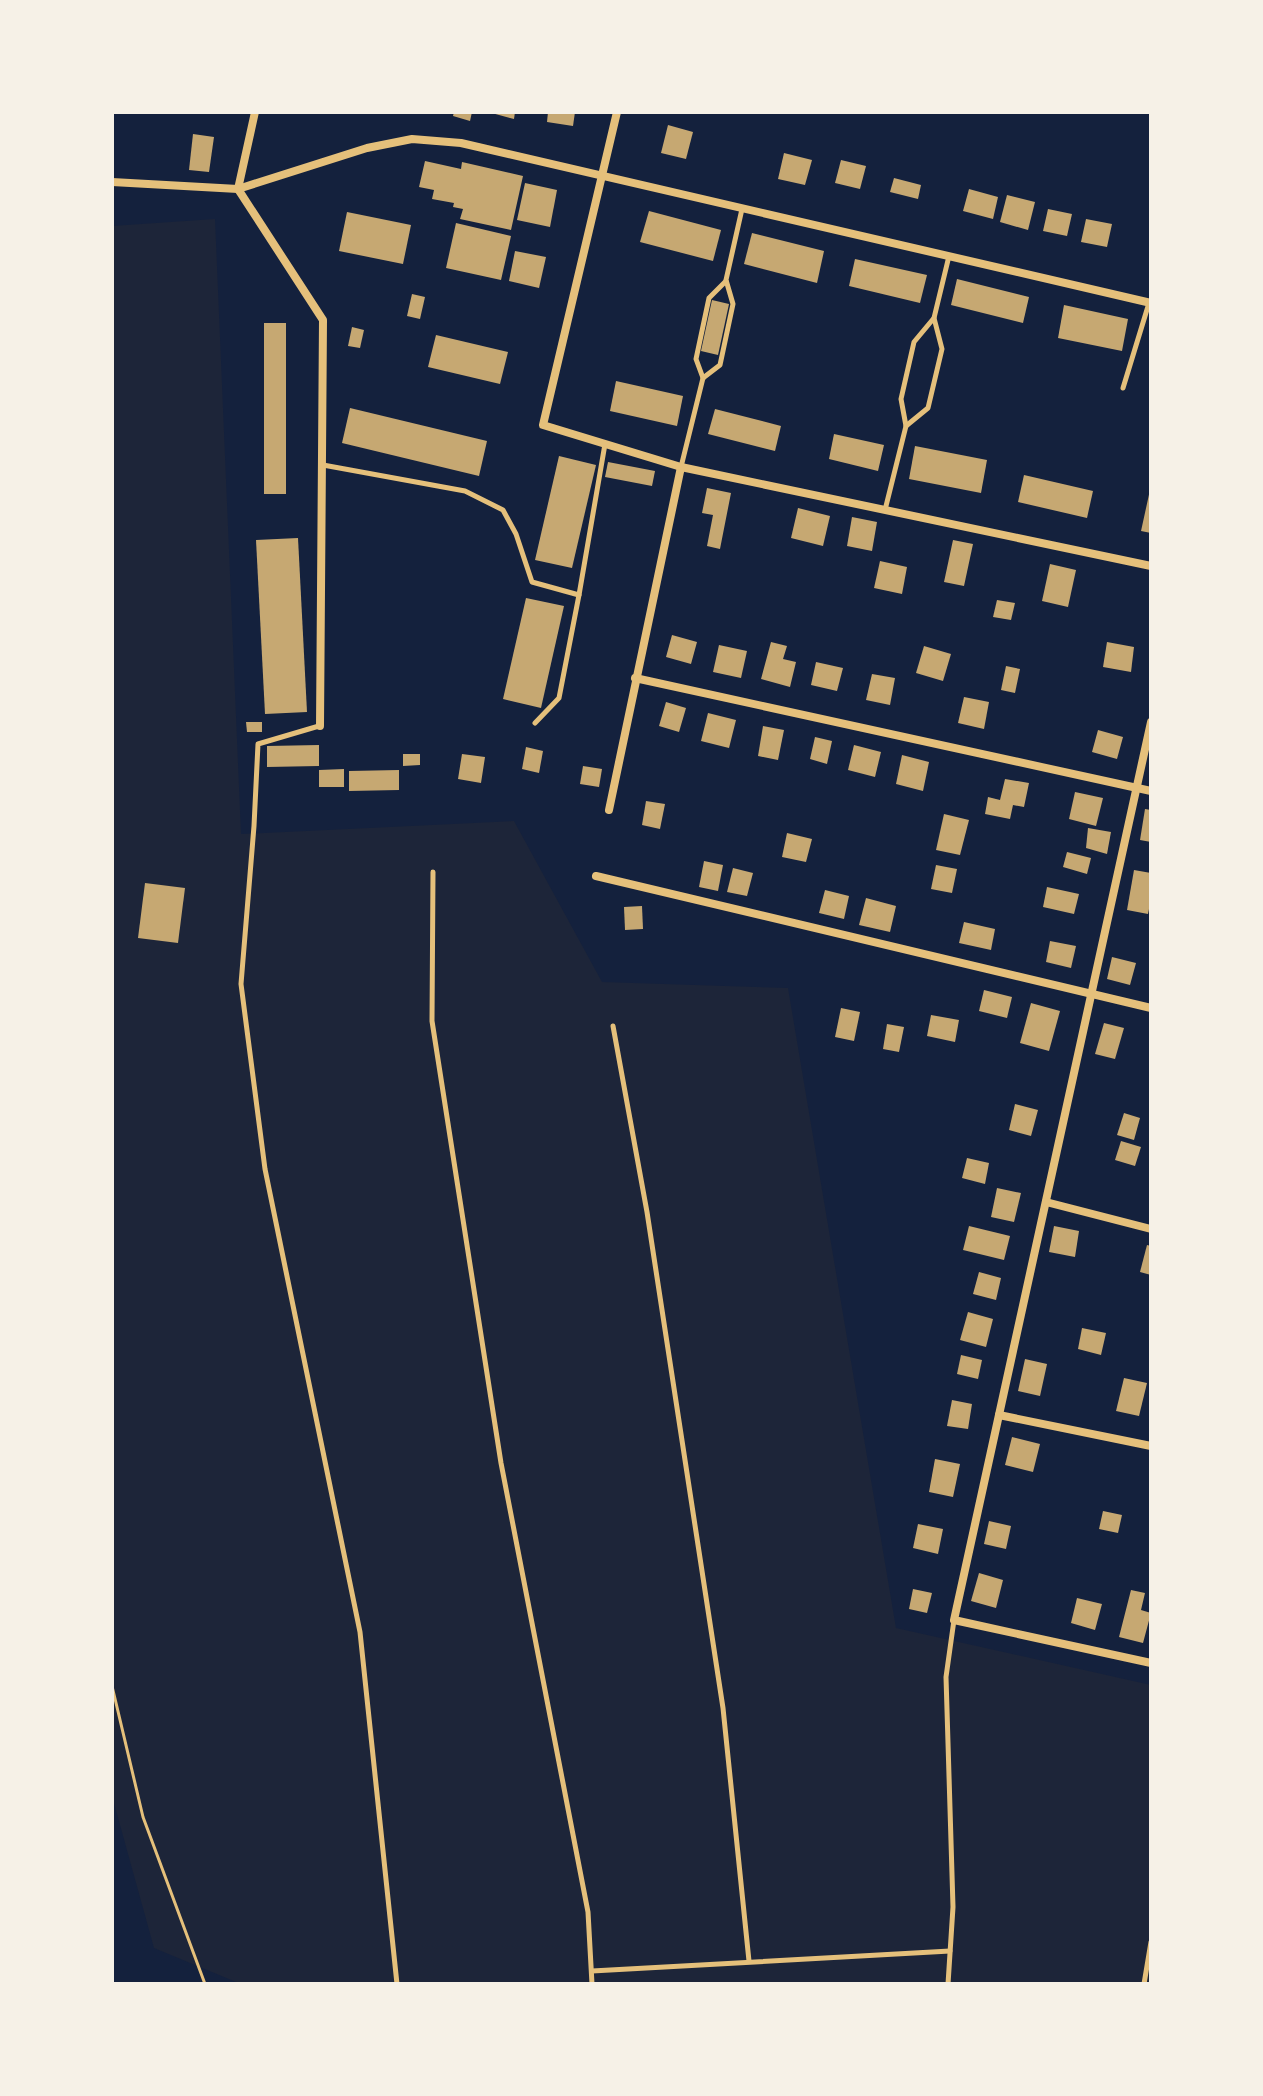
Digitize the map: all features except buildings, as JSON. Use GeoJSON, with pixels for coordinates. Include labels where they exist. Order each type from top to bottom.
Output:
{"type":"FeatureCollection","features":[{"type":"Feature","properties":{"kind":"street"},"geometry":{"type":"LineString","coordinates":[[255,112],[238,189],[323,320],[320,726]]}},
{"type":"Feature","properties":{"kind":"street"},"geometry":{"type":"LineString","coordinates":[[617,112],[543,425],[681,467],[1151,566]]}},
{"type":"Feature","properties":{"kind":"street"},"geometry":{"type":"LineString","coordinates":[[112,182],[238,189],[367,148],[412,139],[461,143],[1150,303]]}},
{"type":"Feature","properties":{"kind":"street"},"geometry":{"type":"LineString","coordinates":[[609,810],[681,467]]}},
{"type":"Feature","properties":{"kind":"street"},"geometry":{"type":"LineString","coordinates":[[635,678],[1151,791]]}},
{"type":"Feature","properties":{"kind":"street"},"geometry":{"type":"LineString","coordinates":[[1151,722],[954,1620],[1151,1663]]}},
{"type":"Feature","properties":{"kind":"street"},"geometry":{"type":"LineString","coordinates":[[596,876],[1151,1008]]}},
{"type":"Feature","properties":{"kind":"street"},"geometry":{"type":"LineString","coordinates":[[1046,1202],[1151,1229]]}},
{"type":"Feature","properties":{"kind":"street"},"geometry":{"type":"LineString","coordinates":[[999,1415],[1151,1446]]}},
{"type":"Feature","properties":{"kind":"lane"},"geometry":{"type":"LineString","coordinates":[[703,378],[720,365],[733,304],[726,280],[742,208]]}},
{"type":"Feature","properties":{"kind":"lane"},"geometry":{"type":"LineString","coordinates":[[885,510],[906,426],[901,399],[914,342],[934,318],[949,256]]}},
{"type":"Feature","properties":{"kind":"lane"},"geometry":{"type":"LineString","coordinates":[[681,467],[703,378],[696,359],[709,298],[726,280]]}},
{"type":"Feature","properties":{"kind":"lane"},"geometry":{"type":"LineString","coordinates":[[1123,388],[1150,303]]}},
{"type":"Feature","properties":{"kind":"lane"},"geometry":{"type":"LineString","coordinates":[[906,426],[928,408],[942,349],[934,318]]}},
{"type":"Feature","properties":{"kind":"lane"},"geometry":{"type":"LineString","coordinates":[[535,723],[559,698],[605,444]]}},
{"type":"Feature","properties":{"kind":"lane"},"geometry":{"type":"LineString","coordinates":[[322,465],[465,491],[503,510],[516,534],[532,582],[579,595]]}},
{"type":"Feature","properties":{"kind":"lane"},"geometry":{"type":"LineString","coordinates":[[320,726],[258,744],[241,984],[265,1169],[360,1632],[397,1984]]}},
{"type":"Feature","properties":{"kind":"lane"},"geometry":{"type":"LineString","coordinates":[[433,872],[432,1021],[501,1463],[588,1912],[592,1984]]}},
{"type":"Feature","properties":{"kind":"lane"},"geometry":{"type":"LineString","coordinates":[[613,1026],[647,1212],[723,1708],[749,1961]]}},
{"type":"Feature","properties":{"kind":"lane"},"geometry":{"type":"LineString","coordinates":[[948,1984],[953,1907],[946,1677],[954,1620]]}},
{"type":"Feature","properties":{"kind":"lane"},"geometry":{"type":"LineString","coordinates":[[1144,1984],[1151,1942]]}},
{"type":"Feature","properties":{"kind":"lane"},"geometry":{"type":"LineString","coordinates":[[592,1971],[950,1951]]}},
{"type":"Feature","properties":{"kind":"path"},"geometry":{"type":"LineString","coordinates":[[112,1686],[143,1817],[205,1984]]}},
{"type":"Feature","properties":{"kind":"shaded area"},"geometry":{"type":"Polygon","coordinates":[[[215,219],[241,834],[514,821],[602,982],[788,988],[896,1628],[1151,1685],[1151,1984],[241,1984],[154,1948],[112,1796],[112,226],[215,219]]]}}]}
